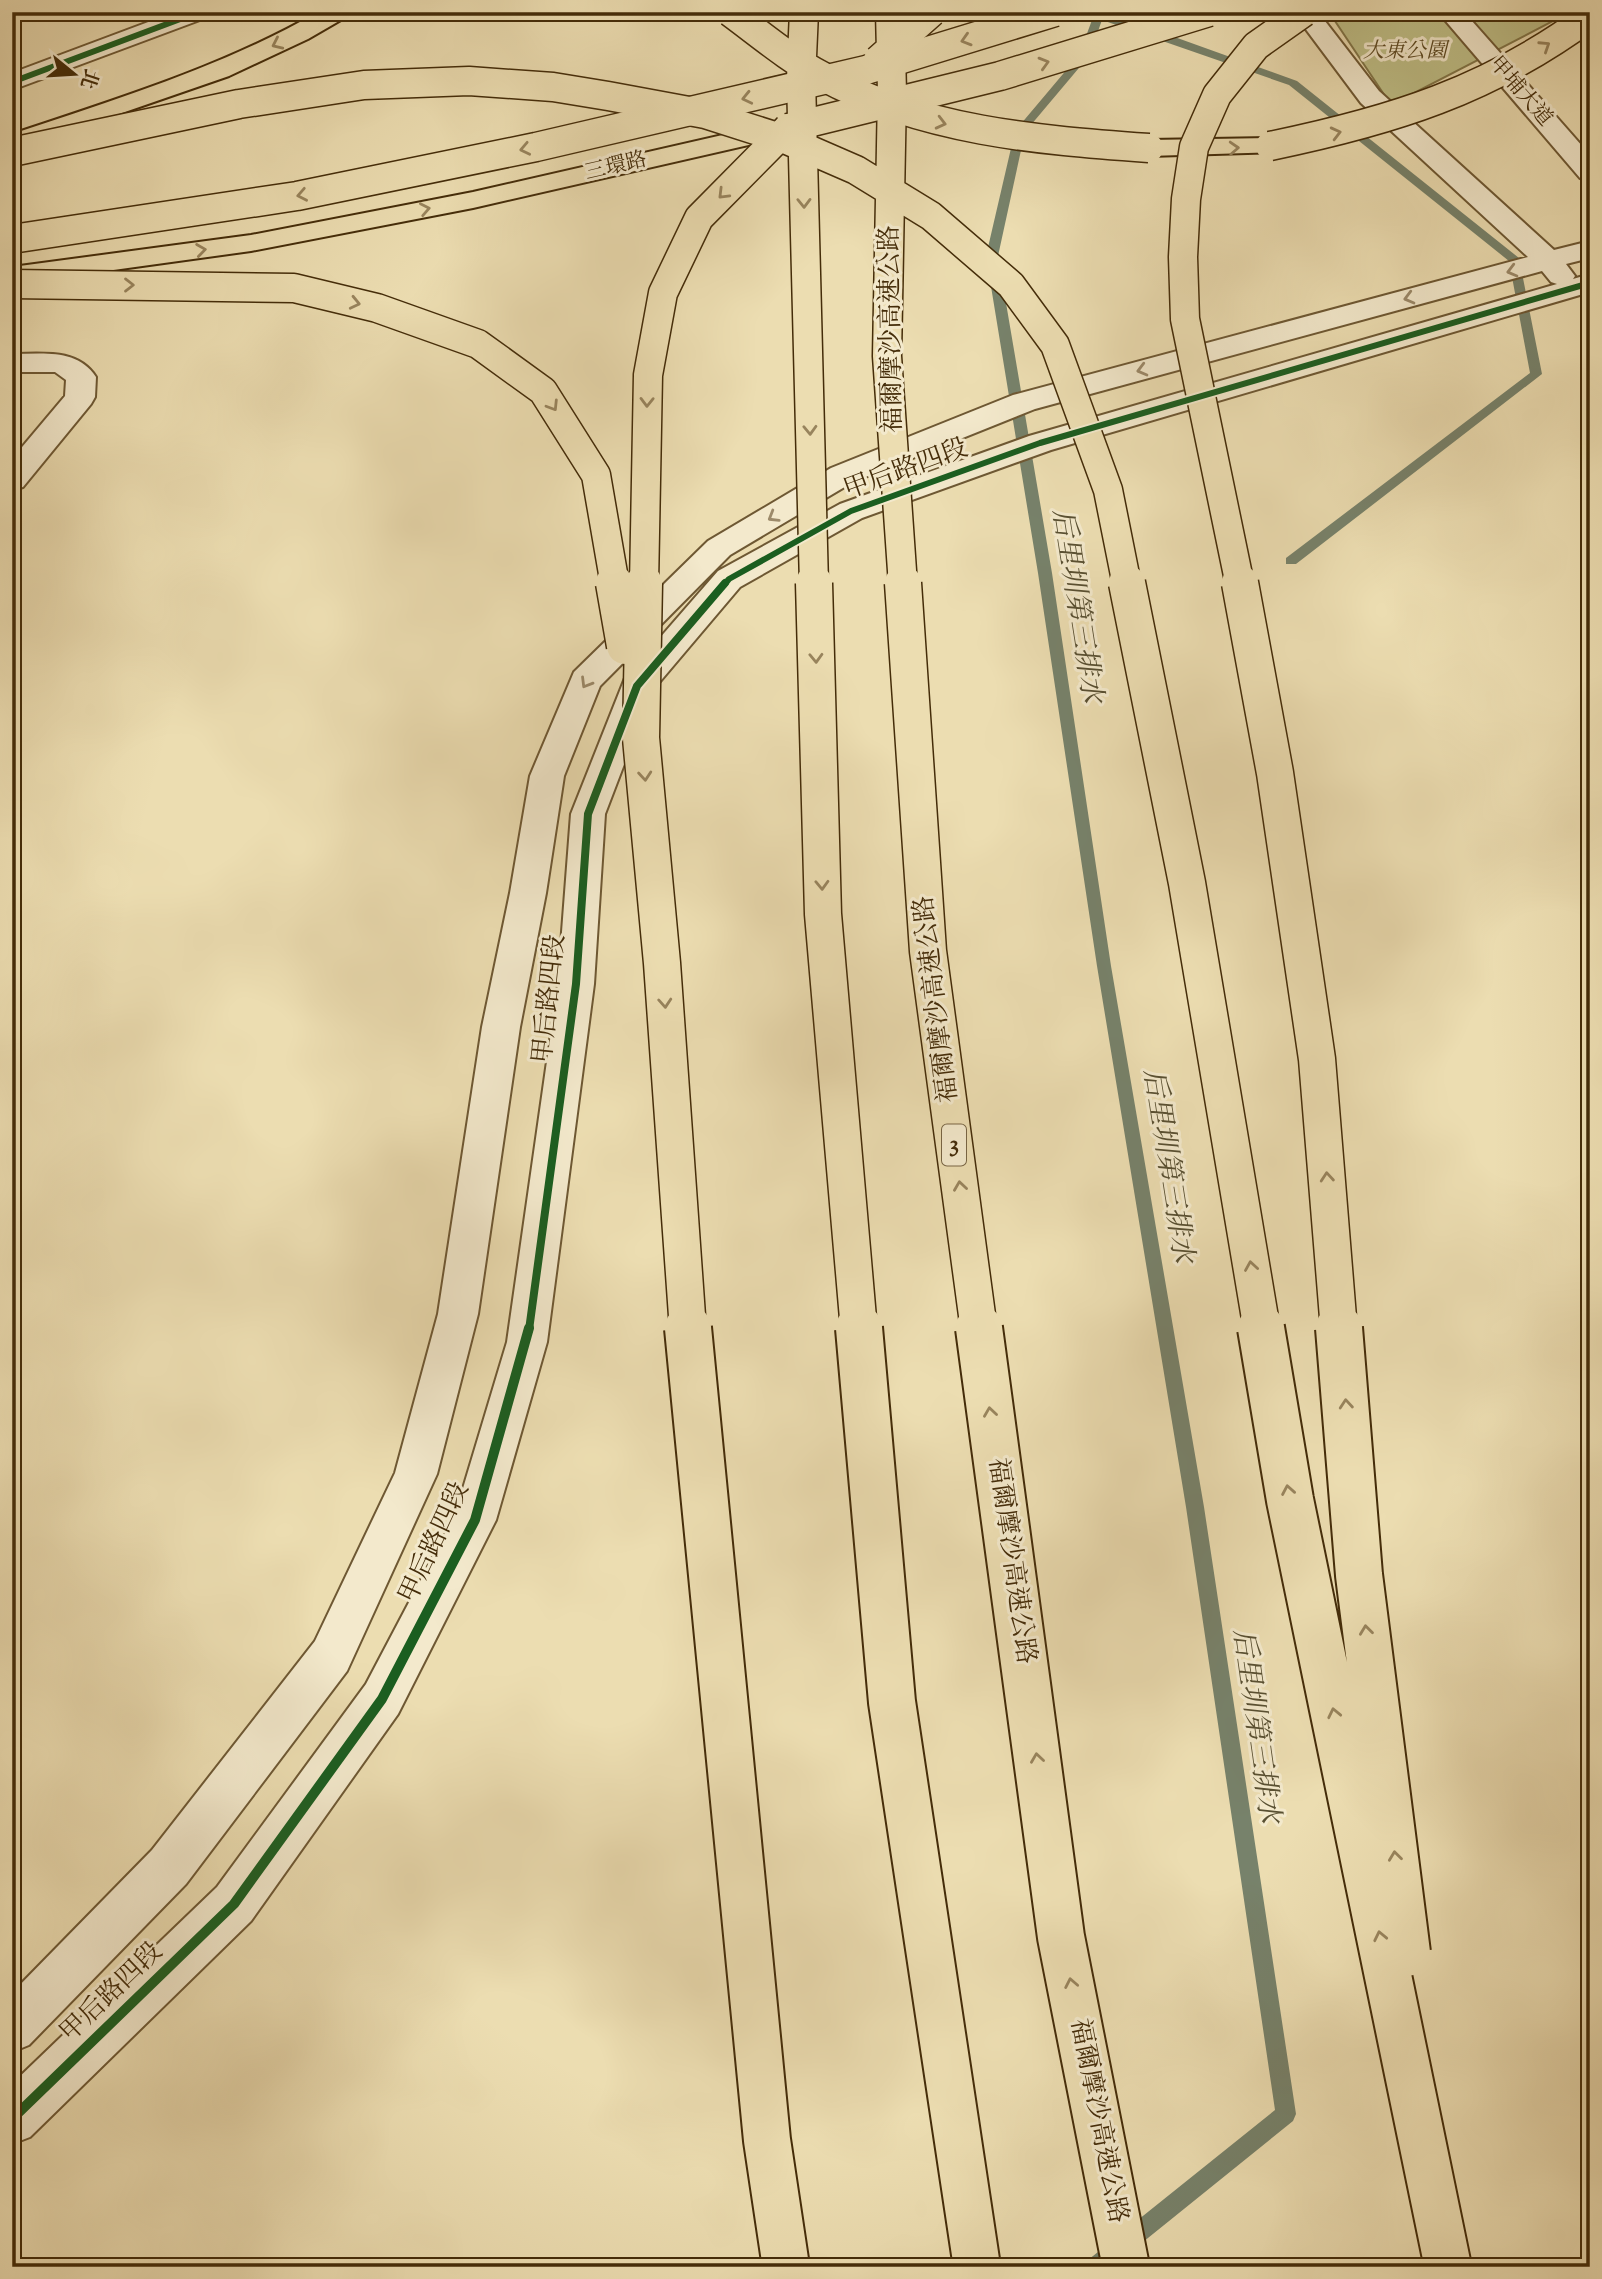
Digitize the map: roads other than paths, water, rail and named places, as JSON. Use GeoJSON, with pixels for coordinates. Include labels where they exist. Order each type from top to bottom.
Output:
{"type":"FeatureCollection","features":[{"type":"Feature","properties":{"kind":"main road"},"geometry":{"type":"LineString","coordinates":[[12,143],[242,61],[309,30],[337,12]]}},
{"type":"Feature","properties":{"kind":"main road"},"geometry":{"type":"LineString","coordinates":[[730,12],[822,76],[908,115],[975,131],[1036,139],[1149,148],[1206,149],[1270,146],[1336,133],[1434,104],[1506,71],[1590,16]]}},
{"type":"Feature","properties":{"kind":"main road"},"geometry":{"type":"LineString","coordinates":[[804,12],[801,79],[823,914],[892,1702],[977,2267]]}},
{"type":"Feature","properties":{"kind":"main road","name":"福爾摩沙高速公路"},"geometry":{"type":"LineString","coordinates":[[890,12],[892,93],[887,356],[928,951],[1061,1937],[1126,2267]]}},
{"type":"Feature","properties":{"kind":"main road"},"geometry":{"type":"LineString","coordinates":[[641,738],[648,375],[663,293],[699,218],[788,128],[866,71],[932,12]]}},
{"type":"Feature","properties":{"kind":"main road","name":"三環路"},"geometry":{"type":"LineString","coordinates":[[12,239],[297,196],[536,147],[866,71],[1055,12]]}},
{"type":"Feature","properties":{"kind":"main road","name":"三環路"},"geometry":{"type":"LineString","coordinates":[[12,276],[264,241],[473,200],[979,82],[1151,32],[1209,12]]}},
{"type":"Feature","properties":{"kind":"main road"},"geometry":{"type":"LineString","coordinates":[[1305,12],[1255,46],[1217,95],[1194,147],[1186,199],[1183,257],[1185,319],[1230,528],[1275,773],[1317,1059],[1359,1575],[1445,2253]]}},
{"type":"Feature","properties":{"kind":"main road"},"geometry":{"type":"LineString","coordinates":[[12,152],[239,104],[364,85],[469,81],[553,87],[608,96],[705,114],[787,140],[856,170],[930,216],[1011,285],[1055,345],[1108,490],[1187,883],[1290,1500],[1445,2253]]}},
{"type":"Feature","properties":{"kind":"main road"},"geometry":{"type":"LineString","coordinates":[[12,284],[294,289],[377,308],[478,344],[533,383],[543,391],[596,475],[641,738],[662,963],[690,1363],[767,2140],[786,2267]]}},
{"type":"Feature","properties":{"kind":"street"},"geometry":{"type":"LineString","coordinates":[[12,82],[199,12]]}},
{"type":"Feature","properties":{"kind":"street"},"geometry":{"type":"LineString","coordinates":[[1305,12],[1370,97],[1549,261],[1580,285]]}},
{"type":"Feature","properties":{"kind":"street","name":"甲埔大道"},"geometry":{"type":"LineString","coordinates":[[1450,12],[1590,172]]}},
{"type":"Feature","properties":{"kind":"street"},"geometry":{"type":"LineString","coordinates":[[1549,261],[1590,250]]}},
{"type":"Feature","properties":{"kind":"street","name":"甲后路四段"},"geometry":{"type":"LineString","coordinates":[[12,2028],[169,1867],[331,1656],[416,1474],[458,1314],[501,1027],[528,893],[547,776],[586,680],[719,548],[842,475],[1024,402],[1549,261]]}},
{"type":"Feature","properties":{"kind":"street","name":"甲后路四段"},"geometry":{"type":"LineString","coordinates":[[12,2119],[234,1904],[382,1699],[475,1520],[527,1342],[576,984],[587,814],[638,686],[729,579],[851,511],[1040,443],[1580,285]]}},
{"type":"Feature","properties":{"kind":"street"},"geometry":{"type":"LineString","coordinates":[[12,363],[62,363],[81,377],[80,397],[12,480]]}},
{"type":"Feature","properties":{"kind":"waterway","name":"后里圳第三排水"},"geometry":{"type":"LineString","coordinates":[[1095,2267],[1286,2114],[1195,1507],[1104,966],[1045,573],[992,256],[1020,131],[1084,56],[1100,12]]}},
{"type":"Feature","properties":{"kind":"waterway"},"geometry":{"type":"LineString","coordinates":[[1099,15],[1293,83],[1515,260],[1536,374],[1291,561]]}},
{"type":"Feature","properties":{"kind":"park label","name":"大東公園"},"geometry":{"type":"Point","coordinates":[1405,52]}}]}
